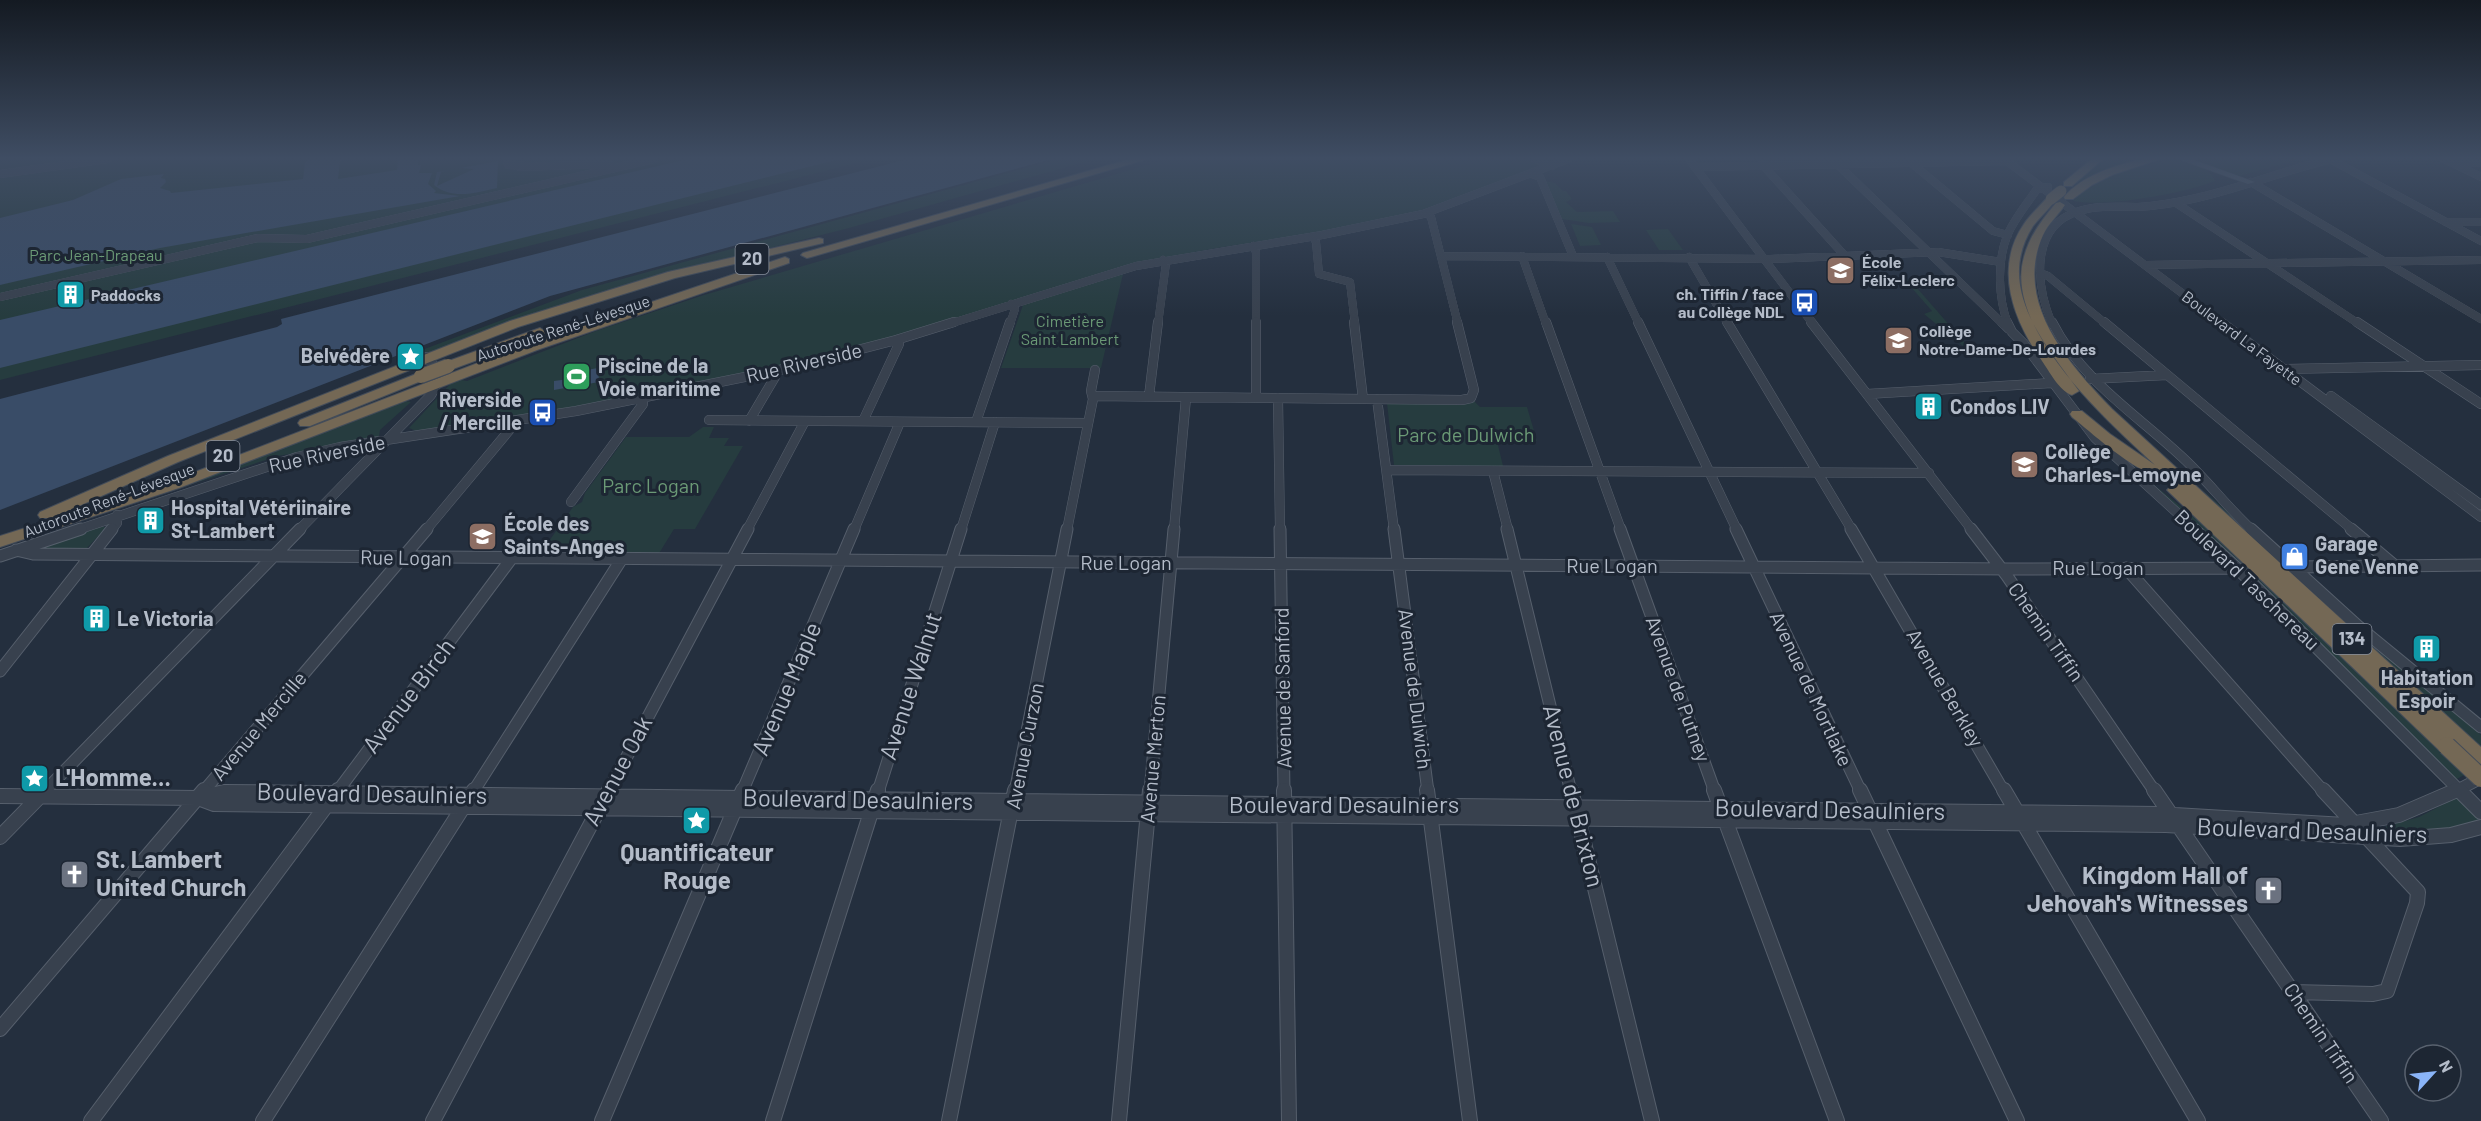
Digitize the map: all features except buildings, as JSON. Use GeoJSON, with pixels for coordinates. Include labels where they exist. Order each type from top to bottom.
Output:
{"type":"FeatureCollection","features":[{"type":"Feature","properties":{"kind":"highway","name":"Autoroute René-Lévesque"},"geometry":{"type":"LineString","coordinates":[[446,362],[637,292],[924,211]]}},
{"type":"Feature","properties":{"kind":"highway","name":"Autoroute René-Lévesque"},"geometry":{"type":"LineString","coordinates":[[0,532],[422,367],[446,362],[565,324],[959,211]]}},
{"type":"Feature","properties":{"kind":"highway","name":"Boulevard Taschereau"},"geometry":{"type":"LineString","coordinates":[[2052,211],[2028,225],[2016,248],[2013,281],[2022,316],[2037,345],[2063,381],[2095,415],[2481,778]]}},
{"type":"Feature","properties":{"kind":"highway","name":"Boulevard Taschereau"},"geometry":{"type":"LineString","coordinates":[[2058,211],[2039,230],[2028,255],[2028,284],[2037,317],[2051,345],[2082,385],[2173,473],[2474,752]]}},
{"type":"Feature","properties":{"kind":"highway"},"geometry":{"type":"LineString","coordinates":[[422,367],[535,317],[616,291],[680,273],[819,241]]}},
{"type":"Feature","properties":{"kind":"highway"},"geometry":{"type":"LineString","coordinates":[[24,534],[174,485],[551,340],[785,261]]}},
{"type":"Feature","properties":{"kind":"highway"},"geometry":{"type":"LineString","coordinates":[[2022,316],[2016,327],[2024,344]]}},
{"type":"Feature","properties":{"kind":"highway","name":"Autoroute René-Lévesque"},"geometry":{"type":"LineString","coordinates":[[0,542],[129,494],[422,367]]}},
{"type":"Feature","properties":{"kind":"highway"},"geometry":{"type":"LineString","coordinates":[[401,398],[423,404]]}},
{"type":"Feature","properties":{"kind":"highway"},"geometry":{"type":"LineString","coordinates":[[2110,399],[2146,436],[2173,473]]}},
{"type":"Feature","properties":{"kind":"highway"},"geometry":{"type":"LineString","coordinates":[[2077,414],[2104,437],[2153,470]]}},
{"type":"Feature","properties":{"kind":"street"},"geometry":{"type":"LineString","coordinates":[[0,297],[258,238],[277,236],[292,241],[307,239],[427,211]]}},
{"type":"Feature","properties":{"kind":"street","name":"Rue Riverside"},"geometry":{"type":"LineString","coordinates":[[0,556],[292,458],[387,440],[517,421],[773,371],[896,340],[1122,269],[1163,260],[1313,237],[1431,211]]}},
{"type":"Feature","properties":{"kind":"street"},"geometry":{"type":"LineString","coordinates":[[1554,211],[1573,256]]}},
{"type":"Feature","properties":{"kind":"street","name":"Chemin Tiffin"},"geometry":{"type":"LineString","coordinates":[[1728,211],[2002,569],[2381,1121]]}},
{"type":"Feature","properties":{"kind":"street"},"geometry":{"type":"LineString","coordinates":[[1805,211],[1845,256]]}},
{"type":"Feature","properties":{"kind":"street"},"geometry":{"type":"LineString","coordinates":[[1886,211],[2012,332]]}},
{"type":"Feature","properties":{"kind":"street"},"geometry":{"type":"LineString","coordinates":[[1969,211],[1993,231],[2008,235]]}},
{"type":"Feature","properties":{"kind":"street","name":"Boulevard Taschereau"},"geometry":{"type":"LineString","coordinates":[[2023,211],[2008,235],[2001,262],[2003,299],[2007,323],[2012,332],[2024,344],[2051,383],[2095,438],[2237,568],[2481,812]]}},
{"type":"Feature","properties":{"kind":"street","name":"Boulevard Taschereau"},"geometry":{"type":"LineString","coordinates":[[2064,211],[2061,220],[2046,241],[2041,258],[2042,295],[2051,321],[2068,350],[2090,379],[2110,399],[2181,457],[2236,515],[2293,567],[2443,697],[2480,726]]}},
{"type":"Feature","properties":{"kind":"street","name":"Boulevard La Fayette"},"geometry":{"type":"LineString","coordinates":[[2077,211],[2481,506]]}},
{"type":"Feature","properties":{"kind":"street","name":"Boulevard La Fayette"},"geometry":{"type":"LineString","coordinates":[[2078,211],[2481,517]]}},
{"type":"Feature","properties":{"kind":"street"},"geometry":{"type":"LineString","coordinates":[[2190,211],[2481,404]]}},
{"type":"Feature","properties":{"kind":"street"},"geometry":{"type":"LineString","coordinates":[[2301,211],[2481,319]]}},
{"type":"Feature","properties":{"kind":"street"},"geometry":{"type":"LineString","coordinates":[[2426,211],[2481,241]]}},
{"type":"Feature","properties":{"kind":"street"},"geometry":{"type":"LineString","coordinates":[[1093,396],[1462,400],[1471,398],[1474,390],[1442,256],[1431,217],[1426,213]]}},
{"type":"Feature","properties":{"kind":"street"},"geometry":{"type":"LineString","coordinates":[[2061,220],[2091,224]]}},
{"type":"Feature","properties":{"kind":"street"},"geometry":{"type":"LineString","coordinates":[[2446,222],[2481,222]]}},
{"type":"Feature","properties":{"kind":"street"},"geometry":{"type":"LineString","coordinates":[[1313,237],[1316,242],[1319,274],[1325,278],[1343,278],[1350,282],[1362,399]]}},
{"type":"Feature","properties":{"kind":"street"},"geometry":{"type":"LineString","coordinates":[[1253,246],[1256,252],[1256,398]]}},
{"type":"Feature","properties":{"kind":"street"},"geometry":{"type":"LineString","coordinates":[[1442,256],[1762,258],[1946,253],[2001,262]]}},
{"type":"Feature","properties":{"kind":"street","name":"Avenue de Putney"},"geometry":{"type":"LineString","coordinates":[[1522,256],[1837,1121]]}},
{"type":"Feature","properties":{"kind":"street","name":"Avenue de Mortlake"},"geometry":{"type":"LineString","coordinates":[[1607,256],[2017,1121]]}},
{"type":"Feature","properties":{"kind":"street","name":"Avenue Berkley"},"geometry":{"type":"LineString","coordinates":[[1689,257],[1816,473],[1876,568],[2198,1121]]}},
{"type":"Feature","properties":{"kind":"street"},"geometry":{"type":"LineString","coordinates":[[1149,396],[1166,263],[1163,260]]}},
{"type":"Feature","properties":{"kind":"street"},"geometry":{"type":"LineString","coordinates":[[2149,265],[2481,260]]}},
{"type":"Feature","properties":{"kind":"street"},"geometry":{"type":"LineString","coordinates":[[2040,273],[2049,277],[2395,566]]}},
{"type":"Feature","properties":{"kind":"street"},"geometry":{"type":"LineString","coordinates":[[976,422],[1015,309],[1011,304]]}},
{"type":"Feature","properties":{"kind":"street"},"geometry":{"type":"LineString","coordinates":[[863,421],[899,344],[896,340]]}},
{"type":"Feature","properties":{"kind":"street"},"geometry":{"type":"LineString","coordinates":[[2283,369],[2481,364]]}},
{"type":"Feature","properties":{"kind":"street"},"geometry":{"type":"LineString","coordinates":[[0,837],[423,404],[438,384],[438,370],[422,367]]}},
{"type":"Feature","properties":{"kind":"street","name":"Avenue Curzon"},"geometry":{"type":"LineString","coordinates":[[949,1121],[1061,562],[1093,396],[1091,392],[1095,370]]}},
{"type":"Feature","properties":{"kind":"street"},"geometry":{"type":"LineString","coordinates":[[749,421],[775,377],[773,371]]}},
{"type":"Feature","properties":{"kind":"street"},"geometry":{"type":"LineString","coordinates":[[2090,379],[2167,375]]}},
{"type":"Feature","properties":{"kind":"street"},"geometry":{"type":"LineString","coordinates":[[1867,394],[2051,383]]}},
{"type":"Feature","properties":{"kind":"street"},"geometry":{"type":"LineString","coordinates":[[571,502],[643,404],[643,398]]}},
{"type":"Feature","properties":{"kind":"street","name":"Avenue Merton"},"geometry":{"type":"LineString","coordinates":[[1119,1121],[1186,398]]}},
{"type":"Feature","properties":{"kind":"street","name":"Avenue de Sanford"},"geometry":{"type":"LineString","coordinates":[[1278,398],[1289,1121]]}},
{"type":"Feature","properties":{"kind":"street","name":"Avenue de Dulwich"},"geometry":{"type":"LineString","coordinates":[[1377,399],[1470,1121]]}},
{"type":"Feature","properties":{"kind":"street"},"geometry":{"type":"LineString","coordinates":[[709,420],[1088,423]]}},
{"type":"Feature","properties":{"kind":"street","name":"Avenue Mercille"},"geometry":{"type":"LineString","coordinates":[[0,1029],[517,421]]}},
{"type":"Feature","properties":{"kind":"street","name":"Avenue Oak"},"geometry":{"type":"LineString","coordinates":[[433,1121],[805,421]]}},
{"type":"Feature","properties":{"kind":"street","name":"Avenue Maple"},"geometry":{"type":"LineString","coordinates":[[602,1121],[900,422]]}},
{"type":"Feature","properties":{"kind":"street","name":"Avenue Walnut"},"geometry":{"type":"LineString","coordinates":[[773,1121],[995,422]]}},
{"type":"Feature","properties":{"kind":"street"},"geometry":{"type":"LineString","coordinates":[[1387,470],[1929,473]]}},
{"type":"Feature","properties":{"kind":"street","name":"Avenue de Brixton"},"geometry":{"type":"LineString","coordinates":[[1493,471],[1652,1121]]}},
{"type":"Feature","properties":{"kind":"street"},"geometry":{"type":"LineString","coordinates":[[0,671],[90,554],[117,523],[117,515]]}},
{"type":"Feature","properties":{"kind":"street","name":"Rue Logan"},"geometry":{"type":"LineString","coordinates":[[16,550],[22,553],[621,560],[2002,569],[2237,568]]}},
{"type":"Feature","properties":{"kind":"street","name":"Avenue Birch"},"geometry":{"type":"LineString","coordinates":[[91,1121],[511,559]]}},
{"type":"Feature","properties":{"kind":"street"},"geometry":{"type":"LineString","coordinates":[[263,1121],[621,560]]}},
{"type":"Feature","properties":{"kind":"street"},"geometry":{"type":"LineString","coordinates":[[2293,567],[2478,566]]}},
{"type":"Feature","properties":{"kind":"street"},"geometry":{"type":"LineString","coordinates":[[2126,568],[2354,825],[2414,886],[2419,894],[2389,987],[2384,992],[2377,994],[2293,992]]}},
{"type":"Feature","properties":{"kind":"street","name":"Boulevard Desaulniers"},"geometry":{"type":"LineString","coordinates":[[0,796],[198,798],[214,804],[332,800],[602,802],[1871,816],[2354,825],[2402,816],[2481,778]]}},
{"type":"Feature","properties":{"kind":"street","name":"Boulevard Desaulniers"},"geometry":{"type":"LineString","coordinates":[[2175,820],[2367,837],[2422,838],[2451,835],[2481,827]]}},
{"type":"Feature","properties":{"kind":"green space","name":"Parc Jean-Drapeau"},"geometry":{"type":"Polygon","coordinates":[[[0,211],[666,211],[0,380],[0,211]]]}},
{"type":"Feature","properties":{"kind":"green space"},"geometry":{"type":"Polygon","coordinates":[[[868,211],[908,211],[695,267],[410,362],[403,357],[582,290],[868,211]]]}},
{"type":"Feature","properties":{"kind":"green space"},"geometry":{"type":"Polygon","coordinates":[[[990,211],[1419,211],[1339,230],[1215,248],[1131,266],[929,328],[724,377],[551,411],[548,408],[542,409],[541,413],[416,431],[409,428],[455,379],[467,381],[596,331],[704,295],[990,211]]]}},
{"type":"Feature","properties":{"kind":"green space"},"geometry":{"type":"Polygon","coordinates":[[[1559,211],[1613,211],[1620,222],[1589,223],[1562,219],[1559,211]]]}},
{"type":"Feature","properties":{"kind":"green space"},"geometry":{"type":"Polygon","coordinates":[[[1571,224],[1592,227],[1601,245],[1580,246],[1571,224]]]}},
{"type":"Feature","properties":{"kind":"green space"},"geometry":{"type":"Polygon","coordinates":[[[1668,229],[1683,250],[1659,250],[1646,230],[1668,229]]]}},
{"type":"Feature","properties":{"kind":"green space","name":"Cimetière Saint Lambert"},"geometry":{"type":"Polygon","coordinates":[[[1123,274],[1101,368],[1001,368],[1023,305],[1123,274]]]}},
{"type":"Feature","properties":{"kind":"green space"},"geometry":{"type":"Polygon","coordinates":[[[1897,279],[1910,280],[1972,351],[1924,314],[1932,311],[1910,286],[1897,279]]]}},
{"type":"Feature","properties":{"kind":"green space","name":"Parc de Dulwich"},"geometry":{"type":"Polygon","coordinates":[[[1474,401],[1480,407],[1527,407],[1537,441],[1497,441],[1503,466],[1394,465],[1387,403],[1462,404],[1474,401]]]}},
{"type":"Feature","properties":{"kind":"green space"},"geometry":{"type":"Polygon","coordinates":[[[411,402],[380,430],[379,436],[370,440],[278,456],[134,503],[387,405],[411,402]]]}},
{"type":"Feature","properties":{"kind":"green space","name":"Parc Logan"},"geometry":{"type":"Polygon","coordinates":[[[703,427],[714,427],[709,438],[729,438],[724,446],[743,446],[695,529],[674,529],[658,555],[542,551],[573,507],[582,502],[585,493],[626,437],[689,437],[703,427]]]}},
{"type":"Feature","properties":{"kind":"green space"},"geometry":{"type":"Polygon","coordinates":[[[2131,466],[2201,523],[2464,775],[2455,780],[2300,623],[2190,518],[2131,466]]]}},
{"type":"Feature","properties":{"kind":"green space"},"geometry":{"type":"Polygon","coordinates":[[[2199,486],[2313,590],[2481,735],[2481,747],[2243,530],[2199,486]]]}},
{"type":"Feature","properties":{"kind":"green space"},"geometry":{"type":"Polygon","coordinates":[[[102,526],[106,528],[86,549],[41,548],[102,526]]]}},
{"type":"Feature","properties":{"kind":"green space"},"geometry":{"type":"Polygon","coordinates":[[[2456,798],[2479,820],[2442,830],[2413,834],[2377,829],[2419,817],[2456,798]]]}},
{"type":"Feature","properties":{"kind":"water"},"geometry":{"type":"Polygon","coordinates":[[[27,211],[372,211],[160,248],[0,285],[0,218],[27,211]]]}},
{"type":"Feature","properties":{"kind":"water"},"geometry":{"type":"Polygon","coordinates":[[[464,211],[630,211],[0,368],[0,320],[464,211]]]}},
{"type":"Feature","properties":{"kind":"water"},"geometry":{"type":"Polygon","coordinates":[[[703,211],[860,211],[550,296],[0,510],[0,399],[277,327],[282,324],[281,319],[703,211]]]}},
{"type":"Feature","properties":{"kind":"water"},"geometry":{"type":"Polygon","coordinates":[[[598,368],[599,382],[554,390],[554,381],[569,379],[569,373],[598,368]]]}},
{"type":"Feature","properties":{"kind":"place","name":"École Félix-Leclerc"},"geometry":{"type":"Point","coordinates":[1841,271]}},
{"type":"Feature","properties":{"kind":"place","name":"Paddocks"},"geometry":{"type":"Point","coordinates":[70,295]}},
{"type":"Feature","properties":{"kind":"place","name":"ch. Tiffin / face au Collège NDL"},"geometry":{"type":"Point","coordinates":[1805,303]}},
{"type":"Feature","properties":{"kind":"place","name":"Collège Notre-Dame-De-Lourdes"},"geometry":{"type":"Point","coordinates":[1898,340]}},
{"type":"Feature","properties":{"kind":"place","name":"Belvédère"},"geometry":{"type":"Point","coordinates":[411,356]}},
{"type":"Feature","properties":{"kind":"place","name":"Piscine de la Voie maritime"},"geometry":{"type":"Point","coordinates":[577,377]}},
{"type":"Feature","properties":{"kind":"place","name":"Condos LIV"},"geometry":{"type":"Point","coordinates":[1929,407]}},
{"type":"Feature","properties":{"kind":"place","name":"Riverside / Mercille"},"geometry":{"type":"Point","coordinates":[543,412]}},
{"type":"Feature","properties":{"kind":"place","name":"Collège Charles-Lemoyne"},"geometry":{"type":"Point","coordinates":[2024,464]}},
{"type":"Feature","properties":{"kind":"place","name":"Hospital Vétériinaire St-Lambert"},"geometry":{"type":"Point","coordinates":[150,520]}},
{"type":"Feature","properties":{"kind":"place","name":"École des Saints-Anges"},"geometry":{"type":"Point","coordinates":[483,536]}},
{"type":"Feature","properties":{"kind":"place","name":"Garage Gene Venne"},"geometry":{"type":"Point","coordinates":[2294,556]}},
{"type":"Feature","properties":{"kind":"place","name":"Le Victoria"},"geometry":{"type":"Point","coordinates":[96,619]}},
{"type":"Feature","properties":{"kind":"place","name":"Habitation Espoir"},"geometry":{"type":"Point","coordinates":[2427,648]}},
{"type":"Feature","properties":{"kind":"place","name":"L'Homme..."},"geometry":{"type":"Point","coordinates":[34,778]}},
{"type":"Feature","properties":{"kind":"place","name":"Quantificateur Rouge"},"geometry":{"type":"Point","coordinates":[697,820]}},
{"type":"Feature","properties":{"kind":"place","name":"St. Lambert United Church"},"geometry":{"type":"Point","coordinates":[75,874]}},
{"type":"Feature","properties":{"kind":"place","name":"Kingdom Hall of Jehovah's Witnesses"},"geometry":{"type":"Point","coordinates":[2269,890]}}]}
